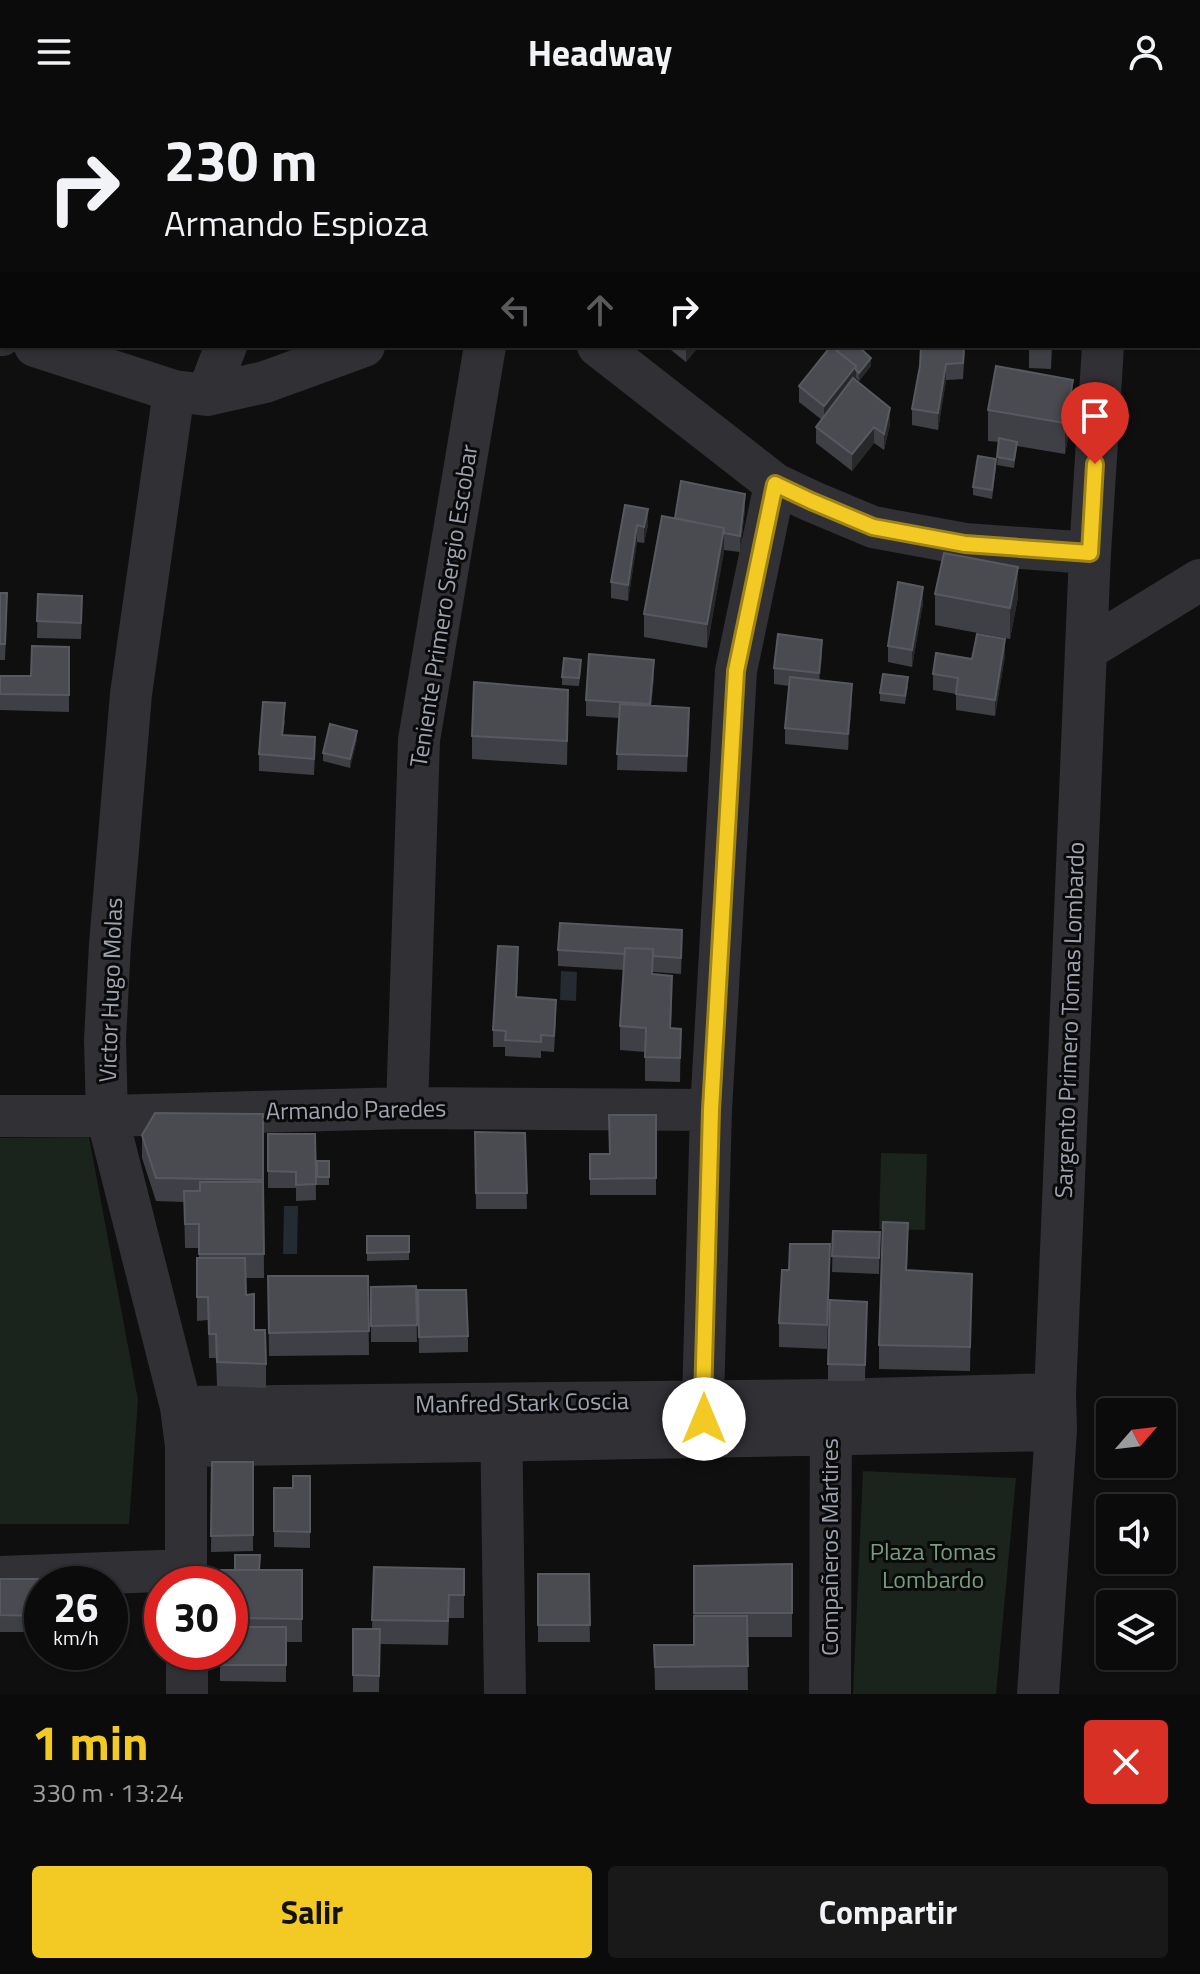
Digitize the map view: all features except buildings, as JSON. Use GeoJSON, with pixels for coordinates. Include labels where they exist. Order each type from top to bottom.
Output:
{"type":"FeatureCollection","features":[{"type":"Feature","properties":{"kind":"street"},"geometry":{"type":"LineString","coordinates":[[42,348],[191,393],[265,382],[358,348]]}},
{"type":"Feature","properties":{"kind":"street","name":"Victor Hugo Molas"},"geometry":{"type":"LineString","coordinates":[[186,1566],[183,1426],[107,1116],[105,1040],[131,694],[191,393],[225,348]]}},
{"type":"Feature","properties":{"kind":"street","name":"Teniente Primero Sergio Escobar"},"geometry":{"type":"LineString","coordinates":[[407,1108],[419,740],[485,348]]}},
{"type":"Feature","properties":{"kind":"street"},"geometry":{"type":"LineString","coordinates":[[601,348],[775,484],[873,527],[965,544],[1090,553]]}},
{"type":"Feature","properties":{"kind":"street","name":"Sargento Primero Tomas Lombardo"},"geometry":{"type":"LineString","coordinates":[[1038,1694],[1056,1412],[1090,553],[1103,348]]}},
{"type":"Feature","properties":{"kind":"street"},"geometry":{"type":"LineString","coordinates":[[704,1419],[711,1110],[736,671],[775,484]]}},
{"type":"Feature","properties":{"kind":"street"},"geometry":{"type":"LineString","coordinates":[[1086,650],[1200,580]]}},
{"type":"Feature","properties":{"kind":"street","name":"Armando Paredes"},"geometry":{"type":"LineString","coordinates":[[0,1116],[407,1108],[711,1110]]}},
{"type":"Feature","properties":{"kind":"street","name":"Manfred Stark Coscia"},"geometry":{"type":"LineString","coordinates":[[183,1426],[1056,1412]]}},
{"type":"Feature","properties":{"kind":"street","name":"Compañeros Mártires"},"geometry":{"type":"LineString","coordinates":[[830,1418],[830,1694]]}},
{"type":"Feature","properties":{"kind":"street"},"geometry":{"type":"LineString","coordinates":[[502,1421],[505,1694]]}},
{"type":"Feature","properties":{"kind":"street"},"geometry":{"type":"LineString","coordinates":[[0,1577],[144,1577]]}},
{"type":"Feature","properties":{"kind":"street"},"geometry":{"type":"LineString","coordinates":[[187,1670],[187,1694]]}},
{"type":"Feature","properties":{"kind":"green space"},"geometry":{"type":"Polygon","coordinates":[[[89,1137],[138,1400],[129,1524],[0,1524],[0,1138],[89,1137]]]}},
{"type":"Feature","properties":{"kind":"green space"},"geometry":{"type":"Polygon","coordinates":[[[881,1153],[927,1154],[925,1230],[879,1229],[881,1153]]]}},
{"type":"Feature","properties":{"kind":"green space","name":"Plaza Tomas Lombardo"},"geometry":{"type":"Polygon","coordinates":[[[863,1471],[1016,1478],[996,1694],[853,1694],[863,1471]]]}},
{"type":"Feature","properties":{"kind":"shaded area"},"geometry":{"type":"Polygon","coordinates":[[[561,971],[577,972],[576,1001],[560,1000],[561,971]]]}},
{"type":"Feature","properties":{"kind":"shaded area"},"geometry":{"type":"Polygon","coordinates":[[[284,1206],[298,1206],[297,1254],[283,1254],[284,1206]]]}},
{"type":"Feature","properties":{"kind":"route"},"geometry":{"type":"LineString","coordinates":[[704,1419],[711,1110],[736,671],[775,484],[873,527],[965,544],[1090,553],[1095,464]]}}]}
